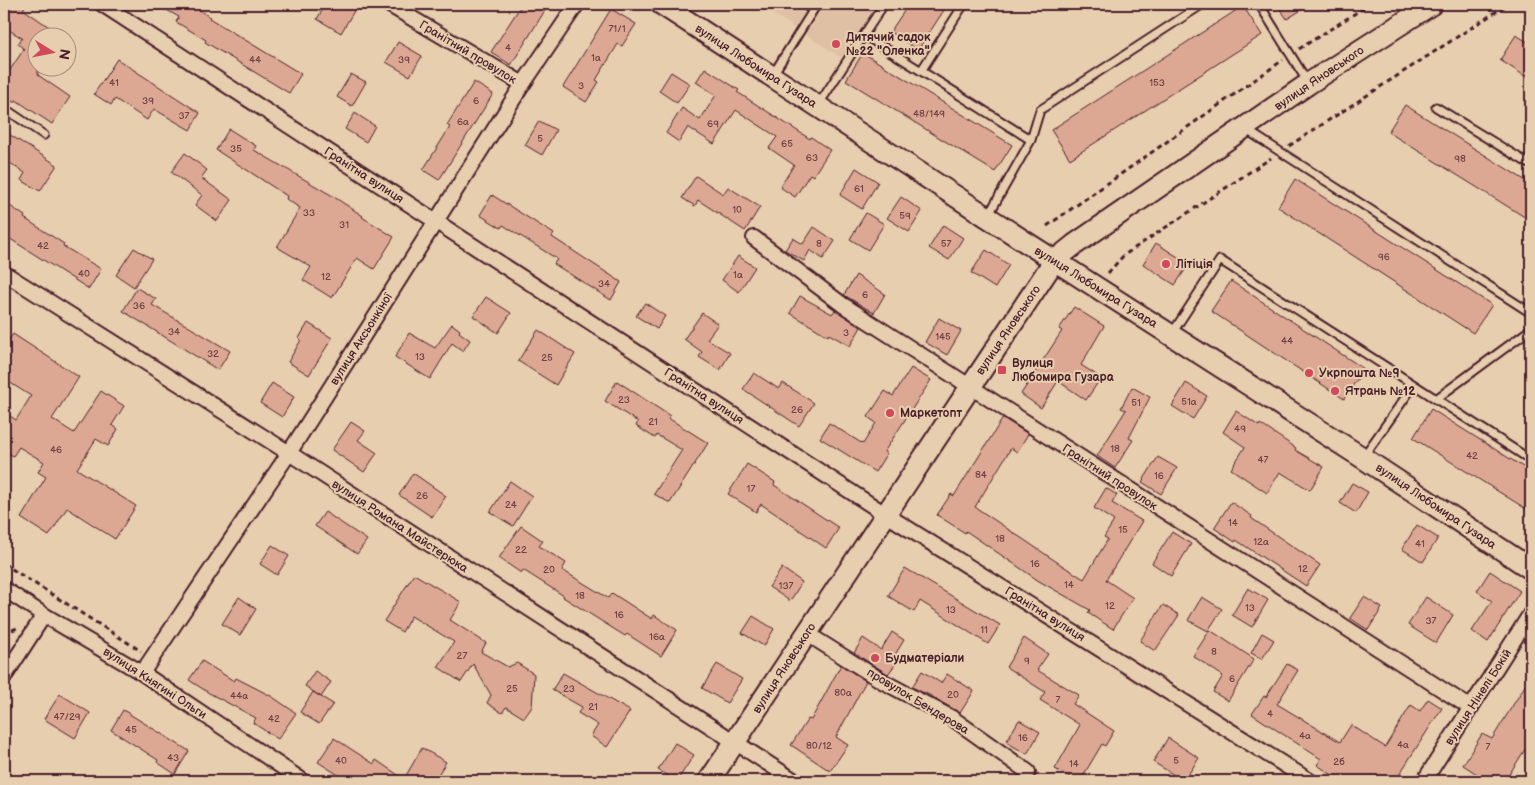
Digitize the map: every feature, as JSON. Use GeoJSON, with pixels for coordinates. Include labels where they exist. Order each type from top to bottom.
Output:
{"type":"FeatureCollection","features":[{"type":"Feature","properties":{"kind":"main road","name":"вулиця Любомира Гузара"},"geometry":{"type":"LineString","coordinates":[[661,4],[1054,261],[1363,458],[1531,570]]}},
{"type":"Feature","properties":{"kind":"main road","name":"вулиця Яновського"},"geometry":{"type":"LineString","coordinates":[[709,781],[1054,261],[1074,245],[1308,84],[1432,4]]}},
{"type":"Feature","properties":{"kind":"street","name":"Гранітна вулиця"},"geometry":{"type":"LineString","coordinates":[[102,4],[885,514],[1310,781]]}},
{"type":"Feature","properties":{"kind":"street","name":"Гранітний провулок"},"geometry":{"type":"LineString","coordinates":[[388,4],[523,84]]}},
{"type":"Feature","properties":{"kind":"street","name":"вулиця Аксьонкіної"},"geometry":{"type":"LineString","coordinates":[[142,673],[289,453],[523,84],[578,4]]}},
{"type":"Feature","properties":{"kind":"street","name":"Гранітний провулок"},"geometry":{"type":"LineString","coordinates":[[754,238],[843,306],[1471,708]]}},
{"type":"Feature","properties":{"kind":"street","name":"вулиця Романа Майстерюка"},"geometry":{"type":"LineString","coordinates":[[4,273],[289,453],[795,781]]}},
{"type":"Feature","properties":{"kind":"street","name":"вулиця Княгині Ольги"},"geometry":{"type":"LineString","coordinates":[[4,589],[44,616],[142,673],[303,781]]}},
{"type":"Feature","properties":{"kind":"street","name":"вулиця Нінелі Бокій"},"geometry":{"type":"LineString","coordinates":[[1424,781],[1531,614]]}},
{"type":"Feature","properties":{"kind":"street"},"geometry":{"type":"LineString","coordinates":[[4,677],[44,616]]}},
{"type":"Feature","properties":{"kind":"street","name":"провулок Бендерова"},"geometry":{"type":"LineString","coordinates":[[806,633],[882,681],[952,718],[1028,772]]}},
{"type":"Feature","properties":{"kind":"lane"},"geometry":{"type":"LineString","coordinates":[[772,77],[815,7],[803,4]]}},
{"type":"Feature","properties":{"kind":"lane"},"geometry":{"type":"LineString","coordinates":[[818,106],[884,4]]}},
{"type":"Feature","properties":{"kind":"lane"},"geometry":{"type":"LineString","coordinates":[[921,71],[964,4]]}},
{"type":"Feature","properties":{"kind":"lane"},"geometry":{"type":"LineString","coordinates":[[987,217],[1031,140],[1040,110],[1203,4]]}},
{"type":"Feature","properties":{"kind":"lane"},"geometry":{"type":"LineString","coordinates":[[1259,4],[1308,84]]}},
{"type":"Feature","properties":{"kind":"lane"},"geometry":{"type":"LineString","coordinates":[[864,35],[1031,140]]}},
{"type":"Feature","properties":{"kind":"lane"},"geometry":{"type":"LineString","coordinates":[[1436,107],[1531,166]]}},
{"type":"Feature","properties":{"kind":"lane"},"geometry":{"type":"LineString","coordinates":[[4,108],[44,135]]}},
{"type":"Feature","properties":{"kind":"lane"},"geometry":{"type":"LineString","coordinates":[[1244,129],[1531,313]]}},
{"type":"Feature","properties":{"kind":"lane"},"geometry":{"type":"LineString","coordinates":[[1171,335],[1220,260],[1531,460]]}},
{"type":"Feature","properties":{"kind":"lane"},"geometry":{"type":"LineString","coordinates":[[1436,399],[1531,329]]}},
{"type":"Feature","properties":{"kind":"lane"},"geometry":{"type":"LineString","coordinates":[[1363,458],[1414,385]]}},
{"type":"Feature","properties":{"kind":"path"},"geometry":{"type":"LineString","coordinates":[[1046,226],[1291,54],[1370,4]]}},
{"type":"Feature","properties":{"kind":"path"},"geometry":{"type":"LineString","coordinates":[[1107,274],[1124,255],[1508,4]]}},
{"type":"Feature","properties":{"kind":"path"},"geometry":{"type":"LineString","coordinates":[[4,564],[152,658]]}},
{"type":"Feature","properties":{"kind":"shaded area","name":"Дитячий садок №22 \"Оленка\""},"geometry":{"type":"Polygon","coordinates":[[[758,4],[877,4],[842,58],[758,4]]]}},
{"type":"Feature","properties":{"kind":"building"},"geometry":{"type":"Polygon","coordinates":[[[4,4],[27,4],[23,9],[51,28],[28,28],[28,78],[42,78],[70,97],[52,124],[16,100],[15,103],[4,96],[4,79],[24,49],[18,44],[22,38],[4,27],[4,4]]]}},
{"type":"Feature","properties":{"kind":"building"},"geometry":{"type":"Polygon","coordinates":[[[156,4],[189,4],[301,74],[289,93],[205,42],[206,40],[176,22],[179,17],[156,4]]]}},
{"type":"Feature","properties":{"kind":"building"},"geometry":{"type":"Polygon","coordinates":[[[326,4],[358,4],[341,33],[317,19],[326,4]]]}},
{"type":"Feature","properties":{"kind":"building"},"geometry":{"type":"Polygon","coordinates":[[[522,4],[549,4],[511,65],[491,52],[522,4]]]}},
{"type":"Feature","properties":{"kind":"building"},"geometry":{"type":"Polygon","coordinates":[[[909,4],[948,4],[918,50],[890,32],[909,4]]]}},
{"type":"Feature","properties":{"kind":"building"},"geometry":{"type":"Polygon","coordinates":[[[1277,4],[1311,4],[1287,19],[1277,4]]]}},
{"type":"Feature","properties":{"kind":"building"},"geometry":{"type":"Polygon","coordinates":[[[1243,6],[1262,35],[1070,159],[1051,130],[1243,6]]]}},
{"type":"Feature","properties":{"kind":"building"},"geometry":{"type":"Polygon","coordinates":[[[611,9],[636,24],[622,46],[618,44],[596,80],[599,82],[586,102],[563,87],[611,9]]]}},
{"type":"Feature","properties":{"kind":"building"},"geometry":{"type":"Polygon","coordinates":[[[1516,35],[1531,44],[1531,80],[1500,60],[1516,35]]]}},
{"type":"Feature","properties":{"kind":"building"},"geometry":{"type":"Polygon","coordinates":[[[398,42],[422,56],[410,76],[386,62],[398,42]]]}},
{"type":"Feature","properties":{"kind":"building"},"geometry":{"type":"Polygon","coordinates":[[[863,53],[1012,145],[995,172],[846,80],[863,53]]]}},
{"type":"Feature","properties":{"kind":"building"},"geometry":{"type":"Polygon","coordinates":[[[117,59],[200,113],[190,130],[154,109],[147,120],[115,99],[111,105],[94,94],[117,59]]]}},
{"type":"Feature","properties":{"kind":"building"},"geometry":{"type":"Polygon","coordinates":[[[705,68],[739,90],[737,92],[830,150],[813,176],[810,174],[795,197],[780,187],[794,165],[769,148],[777,137],[736,110],[714,144],[688,127],[679,142],[666,133],[682,108],[700,120],[716,95],[696,82],[705,68]]]}},
{"type":"Feature","properties":{"kind":"building"},"geometry":{"type":"Polygon","coordinates":[[[671,72],[690,84],[677,103],[659,91],[671,72]]]}},
{"type":"Feature","properties":{"kind":"building"},"geometry":{"type":"Polygon","coordinates":[[[351,74],[366,82],[352,106],[337,97],[351,74]]]}},
{"type":"Feature","properties":{"kind":"building"},"geometry":{"type":"Polygon","coordinates":[[[474,82],[493,94],[439,180],[423,170],[450,127],[447,125],[474,82]]]}},
{"type":"Feature","properties":{"kind":"building"},"geometry":{"type":"Polygon","coordinates":[[[1405,105],[1531,184],[1531,221],[1388,132],[1405,105]]]}},
{"type":"Feature","properties":{"kind":"building"},"geometry":{"type":"Polygon","coordinates":[[[355,113],[375,126],[366,142],[345,129],[355,113]]]}},
{"type":"Feature","properties":{"kind":"building"},"geometry":{"type":"Polygon","coordinates":[[[539,121],[556,130],[542,155],[525,145],[539,121]]]}},
{"type":"Feature","properties":{"kind":"building"},"geometry":{"type":"Polygon","coordinates":[[[229,129],[256,146],[254,150],[331,195],[394,237],[374,269],[357,258],[332,298],[303,280],[311,267],[277,247],[300,208],[286,199],[287,196],[216,150],[229,129]]]}},
{"type":"Feature","properties":{"kind":"building"},"geometry":{"type":"Polygon","coordinates":[[[4,131],[57,165],[40,191],[21,180],[25,173],[4,159],[4,131]]]}},
{"type":"Feature","properties":{"kind":"building"},"geometry":{"type":"Polygon","coordinates":[[[185,153],[207,170],[201,178],[232,200],[217,221],[195,205],[202,195],[171,172],[185,153]]]}},
{"type":"Feature","properties":{"kind":"building"},"geometry":{"type":"Polygon","coordinates":[[[856,168],[878,182],[862,209],[840,195],[856,168]]]}},
{"type":"Feature","properties":{"kind":"building"},"geometry":{"type":"Polygon","coordinates":[[[696,176],[723,194],[728,187],[760,207],[745,231],[698,200],[695,206],[682,198],[696,176]]]}},
{"type":"Feature","properties":{"kind":"building"},"geometry":{"type":"Polygon","coordinates":[[[1295,179],[1492,305],[1473,333],[1278,207],[1295,179]]]}},
{"type":"Feature","properties":{"kind":"building"},"geometry":{"type":"Polygon","coordinates":[[[492,195],[554,234],[552,237],[621,282],[611,300],[554,264],[557,259],[503,225],[501,228],[480,215],[492,195]]]}},
{"type":"Feature","properties":{"kind":"building"},"geometry":{"type":"Polygon","coordinates":[[[901,197],[922,211],[909,232],[887,218],[901,197]]]}},
{"type":"Feature","properties":{"kind":"building"},"geometry":{"type":"Polygon","coordinates":[[[4,202],[25,216],[24,218],[64,244],[63,246],[101,269],[89,289],[4,235],[4,202]]]}},
{"type":"Feature","properties":{"kind":"building"},"geometry":{"type":"Polygon","coordinates":[[[866,213],[884,224],[868,250],[850,239],[866,213]]]}},
{"type":"Feature","properties":{"kind":"building"},"geometry":{"type":"Polygon","coordinates":[[[943,225],[963,238],[949,260],[929,248],[943,225]]]}},
{"type":"Feature","properties":{"kind":"building"},"geometry":{"type":"Polygon","coordinates":[[[814,227],[835,241],[823,259],[810,250],[804,261],[785,250],[793,238],[803,244],[814,227]]]}},
{"type":"Feature","properties":{"kind":"building","name":"Літіція"},"geometry":{"type":"Polygon","coordinates":[[[1156,243],[1189,264],[1175,285],[1143,264],[1156,243]]]}},
{"type":"Feature","properties":{"kind":"building"},"geometry":{"type":"Polygon","coordinates":[[[134,248],[152,259],[134,287],[116,275],[134,248]]]}},
{"type":"Feature","properties":{"kind":"building"},"geometry":{"type":"Polygon","coordinates":[[[986,250],[1009,265],[995,288],[971,273],[986,250]]]}},
{"type":"Feature","properties":{"kind":"building"},"geometry":{"type":"Polygon","coordinates":[[[738,256],[755,267],[739,292],[722,280],[738,256]]]}},
{"type":"Feature","properties":{"kind":"building"},"geometry":{"type":"Polygon","coordinates":[[[856,275],[885,294],[874,313],[844,295],[856,275]]]}},
{"type":"Feature","properties":{"kind":"building"},"geometry":{"type":"Polygon","coordinates":[[[1231,281],[1364,369],[1344,399],[1211,311],[1231,281]]]}},
{"type":"Feature","properties":{"kind":"building"},"geometry":{"type":"Polygon","coordinates":[[[137,288],[156,299],[152,305],[230,351],[218,370],[123,311],[137,288]]]}},
{"type":"Feature","properties":{"kind":"building"},"geometry":{"type":"Polygon","coordinates":[[[800,296],[832,314],[835,310],[861,327],[850,346],[829,334],[828,336],[790,313],[800,296]]]}},
{"type":"Feature","properties":{"kind":"building"},"geometry":{"type":"Polygon","coordinates":[[[486,297],[511,313],[498,333],[473,316],[486,297]]]}},
{"type":"Feature","properties":{"kind":"building"},"geometry":{"type":"Polygon","coordinates":[[[645,303],[665,316],[657,329],[636,316],[645,303]]]}},
{"type":"Feature","properties":{"kind":"building"},"geometry":{"type":"Polygon","coordinates":[[[1074,307],[1104,326],[1081,365],[1101,378],[1086,400],[1058,381],[1041,408],[1021,394],[1062,331],[1059,329],[1074,307]]]}},
{"type":"Feature","properties":{"kind":"building"},"geometry":{"type":"Polygon","coordinates":[[[702,313],[718,324],[707,339],[730,353],[720,370],[699,357],[702,352],[684,339],[702,313]]]}},
{"type":"Feature","properties":{"kind":"building"},"geometry":{"type":"Polygon","coordinates":[[[939,318],[961,331],[947,355],[925,342],[939,318]]]}},
{"type":"Feature","properties":{"kind":"building"},"geometry":{"type":"Polygon","coordinates":[[[308,323],[332,338],[309,375],[288,362],[301,340],[299,338],[308,323]]]}},
{"type":"Feature","properties":{"kind":"building"},"geometry":{"type":"Polygon","coordinates":[[[452,324],[470,340],[463,351],[452,343],[430,379],[395,357],[409,333],[435,348],[452,324]]]}},
{"type":"Feature","properties":{"kind":"building"},"geometry":{"type":"Polygon","coordinates":[[[538,330],[575,354],[556,385],[518,361],[538,330]]]}},
{"type":"Feature","properties":{"kind":"building"},"geometry":{"type":"Polygon","coordinates":[[[13,334],[79,377],[52,419],[74,433],[101,391],[124,406],[112,425],[118,429],[108,446],[96,439],[77,469],[136,506],[115,539],[67,508],[49,536],[21,518],[46,477],[38,472],[44,462],[19,447],[13,456],[4,450],[4,412],[16,420],[31,396],[4,379],[4,348],[13,334]]]}},
{"type":"Feature","properties":{"kind":"building"},"geometry":{"type":"Polygon","coordinates":[[[911,368],[931,380],[884,452],[887,453],[875,472],[820,438],[829,423],[863,444],[876,423],[868,417],[885,391],[893,396],[911,368]]]}},
{"type":"Feature","properties":{"kind":"building"},"geometry":{"type":"Polygon","coordinates":[[[754,373],[779,389],[783,383],[814,403],[799,426],[743,389],[754,373]]]}},
{"type":"Feature","properties":{"kind":"building"},"geometry":{"type":"Polygon","coordinates":[[[617,381],[670,416],[668,418],[708,443],[670,503],[654,494],[682,450],[657,435],[655,438],[636,426],[638,422],[605,401],[617,381]]]}},
{"type":"Feature","properties":{"kind":"building"},"geometry":{"type":"Polygon","coordinates":[[[272,383],[294,397],[282,417],[260,403],[272,383]]]}},
{"type":"Feature","properties":{"kind":"building"},"geometry":{"type":"Polygon","coordinates":[[[1186,383],[1207,396],[1193,419],[1172,406],[1186,383]]]}},
{"type":"Feature","properties":{"kind":"building"},"geometry":{"type":"Polygon","coordinates":[[[1132,387],[1150,397],[1129,438],[1133,440],[1115,468],[1097,456],[1126,410],[1121,408],[1132,387]]]}},
{"type":"Feature","properties":{"kind":"building"},"geometry":{"type":"Polygon","coordinates":[[[1431,409],[1531,472],[1531,512],[1413,438],[1431,409]]]}},
{"type":"Feature","properties":{"kind":"building"},"geometry":{"type":"Polygon","coordinates":[[[1236,411],[1259,426],[1260,424],[1296,448],[1295,450],[1324,467],[1310,490],[1280,472],[1267,493],[1231,469],[1245,447],[1223,432],[1236,411]]]}},
{"type":"Feature","properties":{"kind":"building"},"geometry":{"type":"Polygon","coordinates":[[[1003,418],[1028,434],[1017,452],[1011,448],[975,507],[1084,579],[1108,539],[1104,537],[1114,521],[1094,508],[1106,488],[1117,495],[1112,503],[1142,521],[1106,580],[1133,598],[1113,629],[1088,613],[1090,610],[1039,581],[966,531],[965,533],[937,515],[951,494],[954,496],[1003,418]]]}},
{"type":"Feature","properties":{"kind":"building"},"geometry":{"type":"Polygon","coordinates":[[[351,422],[365,431],[358,440],[377,453],[364,472],[332,450],[351,422]]]}},
{"type":"Feature","properties":{"kind":"building"},"geometry":{"type":"Polygon","coordinates":[[[1158,457],[1177,468],[1161,494],[1142,482],[1158,457]]]}},
{"type":"Feature","properties":{"kind":"building"},"geometry":{"type":"Polygon","coordinates":[[[747,464],[775,482],[774,485],[839,528],[826,548],[761,504],[756,512],[728,494],[747,464]]]}},
{"type":"Feature","properties":{"kind":"building"},"geometry":{"type":"Polygon","coordinates":[[[413,473],[446,496],[432,517],[399,495],[413,473]]]}},
{"type":"Feature","properties":{"kind":"building"},"geometry":{"type":"Polygon","coordinates":[[[510,481],[532,496],[513,526],[490,512],[510,481]]]}},
{"type":"Feature","properties":{"kind":"building"},"geometry":{"type":"Polygon","coordinates":[[[1352,483],[1368,492],[1356,513],[1340,503],[1352,483]]]}},
{"type":"Feature","properties":{"kind":"building"},"geometry":{"type":"Polygon","coordinates":[[[1231,502],[1252,516],[1251,518],[1320,565],[1306,586],[1236,540],[1235,542],[1214,528],[1231,502]]]}},
{"type":"Feature","properties":{"kind":"building"},"geometry":{"type":"Polygon","coordinates":[[[325,512],[367,540],[357,554],[315,526],[325,512]]]}},
{"type":"Feature","properties":{"kind":"building"},"geometry":{"type":"Polygon","coordinates":[[[1417,525],[1438,538],[1423,562],[1402,549],[1417,525]]]}},
{"type":"Feature","properties":{"kind":"building"},"geometry":{"type":"Polygon","coordinates":[[[521,526],[543,541],[539,546],[566,563],[562,570],[608,598],[612,593],[652,619],[654,615],[677,630],[661,656],[627,634],[625,636],[523,570],[521,573],[499,558],[521,526]]]}},
{"type":"Feature","properties":{"kind":"building"},"geometry":{"type":"Polygon","coordinates":[[[1172,532],[1191,544],[1171,576],[1152,563],[1172,532]]]}},
{"type":"Feature","properties":{"kind":"building"},"geometry":{"type":"Polygon","coordinates":[[[272,545],[289,556],[277,575],[260,564],[272,545]]]}},
{"type":"Feature","properties":{"kind":"building"},"geometry":{"type":"Polygon","coordinates":[[[782,568],[802,582],[790,601],[769,587],[782,568]]]}},
{"type":"Feature","properties":{"kind":"building"},"geometry":{"type":"Polygon","coordinates":[[[905,568],[1000,625],[988,644],[920,601],[914,612],[888,596],[905,568]]]}},
{"type":"Feature","properties":{"kind":"building"},"geometry":{"type":"Polygon","coordinates":[[[1490,571],[1520,591],[1488,642],[1472,631],[1492,601],[1477,591],[1490,571]]]}},
{"type":"Feature","properties":{"kind":"building"},"geometry":{"type":"Polygon","coordinates":[[[414,574],[461,602],[450,620],[486,643],[481,652],[508,667],[517,663],[534,674],[532,707],[524,718],[506,707],[502,713],[487,703],[491,695],[473,664],[461,682],[438,667],[454,642],[411,616],[402,632],[384,621],[414,574]]]}},
{"type":"Feature","properties":{"kind":"building"},"geometry":{"type":"Polygon","coordinates":[[[1248,588],[1268,600],[1252,627],[1232,615],[1248,588]]]}},
{"type":"Feature","properties":{"kind":"building"},"geometry":{"type":"Polygon","coordinates":[[[239,597],[256,609],[240,635],[222,624],[239,597]]]}},
{"type":"Feature","properties":{"kind":"building"},"geometry":{"type":"Polygon","coordinates":[[[1202,597],[1222,609],[1208,631],[1188,620],[1202,597]]]}},
{"type":"Feature","properties":{"kind":"building"},"geometry":{"type":"Polygon","coordinates":[[[1364,597],[1382,608],[1368,630],[1350,618],[1364,597]]]}},
{"type":"Feature","properties":{"kind":"building"},"geometry":{"type":"Polygon","coordinates":[[[1426,597],[1453,615],[1436,643],[1408,625],[1426,597]]]}},
{"type":"Feature","properties":{"kind":"building"},"geometry":{"type":"Polygon","coordinates":[[[1163,605],[1179,615],[1155,651],[1140,641],[1163,605]]]}},
{"type":"Feature","properties":{"kind":"building"},"geometry":{"type":"Polygon","coordinates":[[[753,616],[774,629],[764,646],[742,633],[753,616]]]}},
{"type":"Feature","properties":{"kind":"building"},"geometry":{"type":"Polygon","coordinates":[[[1210,630],[1254,659],[1228,701],[1213,692],[1223,676],[1193,656],[1210,630]]]}},
{"type":"Feature","properties":{"kind":"building","name":"Будматеріали"},"geometry":{"type":"Polygon","coordinates":[[[892,632],[904,640],[893,658],[898,661],[888,674],[854,653],[863,638],[881,650],[892,632]]]}},
{"type":"Feature","properties":{"kind":"building"},"geometry":{"type":"Polygon","coordinates":[[[1262,633],[1274,640],[1262,659],[1251,653],[1262,633]]]}},
{"type":"Feature","properties":{"kind":"building"},"geometry":{"type":"Polygon","coordinates":[[[1024,638],[1048,654],[1037,670],[1079,695],[1073,704],[1114,731],[1105,746],[1102,744],[1080,781],[1055,769],[1080,725],[1040,700],[1045,692],[1006,667],[1024,638]]]}},
{"type":"Feature","properties":{"kind":"building"},"geometry":{"type":"Polygon","coordinates":[[[202,661],[234,681],[236,678],[271,696],[296,713],[278,739],[253,723],[256,718],[189,680],[202,661]]]}},
{"type":"Feature","properties":{"kind":"building"},"geometry":{"type":"Polygon","coordinates":[[[717,664],[742,679],[727,703],[702,688],[717,664]]]}},
{"type":"Feature","properties":{"kind":"building"},"geometry":{"type":"Polygon","coordinates":[[[1287,664],[1298,670],[1277,704],[1340,742],[1351,725],[1385,747],[1411,705],[1420,711],[1428,699],[1442,708],[1395,781],[1342,781],[1317,765],[1321,759],[1252,714],[1264,696],[1266,697],[1287,664]]]}},
{"type":"Feature","properties":{"kind":"building"},"geometry":{"type":"Polygon","coordinates":[[[841,665],[866,681],[836,737],[848,745],[830,771],[791,745],[808,719],[811,720],[841,665]]]}},
{"type":"Feature","properties":{"kind":"building"},"geometry":{"type":"Polygon","coordinates":[[[315,671],[331,682],[321,697],[305,686],[315,671]]]}},
{"type":"Feature","properties":{"kind":"building"},"geometry":{"type":"Polygon","coordinates":[[[922,671],[941,683],[947,674],[974,691],[960,713],[912,687],[922,671]]]}},
{"type":"Feature","properties":{"kind":"building"},"geometry":{"type":"Polygon","coordinates":[[[563,673],[630,711],[607,747],[591,736],[598,725],[578,713],[582,707],[552,690],[563,673]]]}},
{"type":"Feature","properties":{"kind":"building"},"geometry":{"type":"Polygon","coordinates":[[[1531,676],[1531,740],[1505,781],[1488,781],[1463,765],[1482,734],[1492,739],[1531,676]]]}},
{"type":"Feature","properties":{"kind":"building"},"geometry":{"type":"Polygon","coordinates":[[[313,692],[333,704],[319,724],[300,712],[313,692]]]}},
{"type":"Feature","properties":{"kind":"building"},"geometry":{"type":"Polygon","coordinates":[[[60,694],[90,713],[75,738],[44,719],[60,694]]]}},
{"type":"Feature","properties":{"kind":"building"},"geometry":{"type":"Polygon","coordinates":[[[123,710],[189,751],[175,774],[157,762],[158,760],[111,730],[123,710]]]}},
{"type":"Feature","properties":{"kind":"building"},"geometry":{"type":"Polygon","coordinates":[[[1019,720],[1040,732],[1027,754],[1006,742],[1019,720]]]}},
{"type":"Feature","properties":{"kind":"building"},"geometry":{"type":"Polygon","coordinates":[[[334,738],[374,764],[376,760],[404,779],[422,748],[446,762],[434,781],[348,781],[318,762],[334,738]]]}},
{"type":"Feature","properties":{"kind":"building"},"geometry":{"type":"Polygon","coordinates":[[[1168,738],[1199,758],[1184,781],[1153,762],[1168,738]]]}},
{"type":"Feature","properties":{"kind":"building"},"geometry":{"type":"Polygon","coordinates":[[[675,743],[694,755],[677,781],[658,770],[675,743]]]}},
{"type":"Feature","properties":{"kind":"place","name":"Дитячий садок №22 \"Оленка\""},"geometry":{"type":"Point","coordinates":[836,44]}},
{"type":"Feature","properties":{"kind":"place","name":"Літіція"},"geometry":{"type":"Point","coordinates":[1166,264]}},
{"type":"Feature","properties":{"kind":"place","name":"Вулиця Любомира Гузара"},"geometry":{"type":"Point","coordinates":[1002,370]}},
{"type":"Feature","properties":{"kind":"place","name":"Укрпошта №9"},"geometry":{"type":"Point","coordinates":[1309,373]}},
{"type":"Feature","properties":{"kind":"place","name":"Ятрань №12"},"geometry":{"type":"Point","coordinates":[1335,391]}},
{"type":"Feature","properties":{"kind":"place","name":"Маркетопт"},"geometry":{"type":"Point","coordinates":[890,413]}},
{"type":"Feature","properties":{"kind":"place","name":"Будматеріали"},"geometry":{"type":"Point","coordinates":[875,658]}}]}
